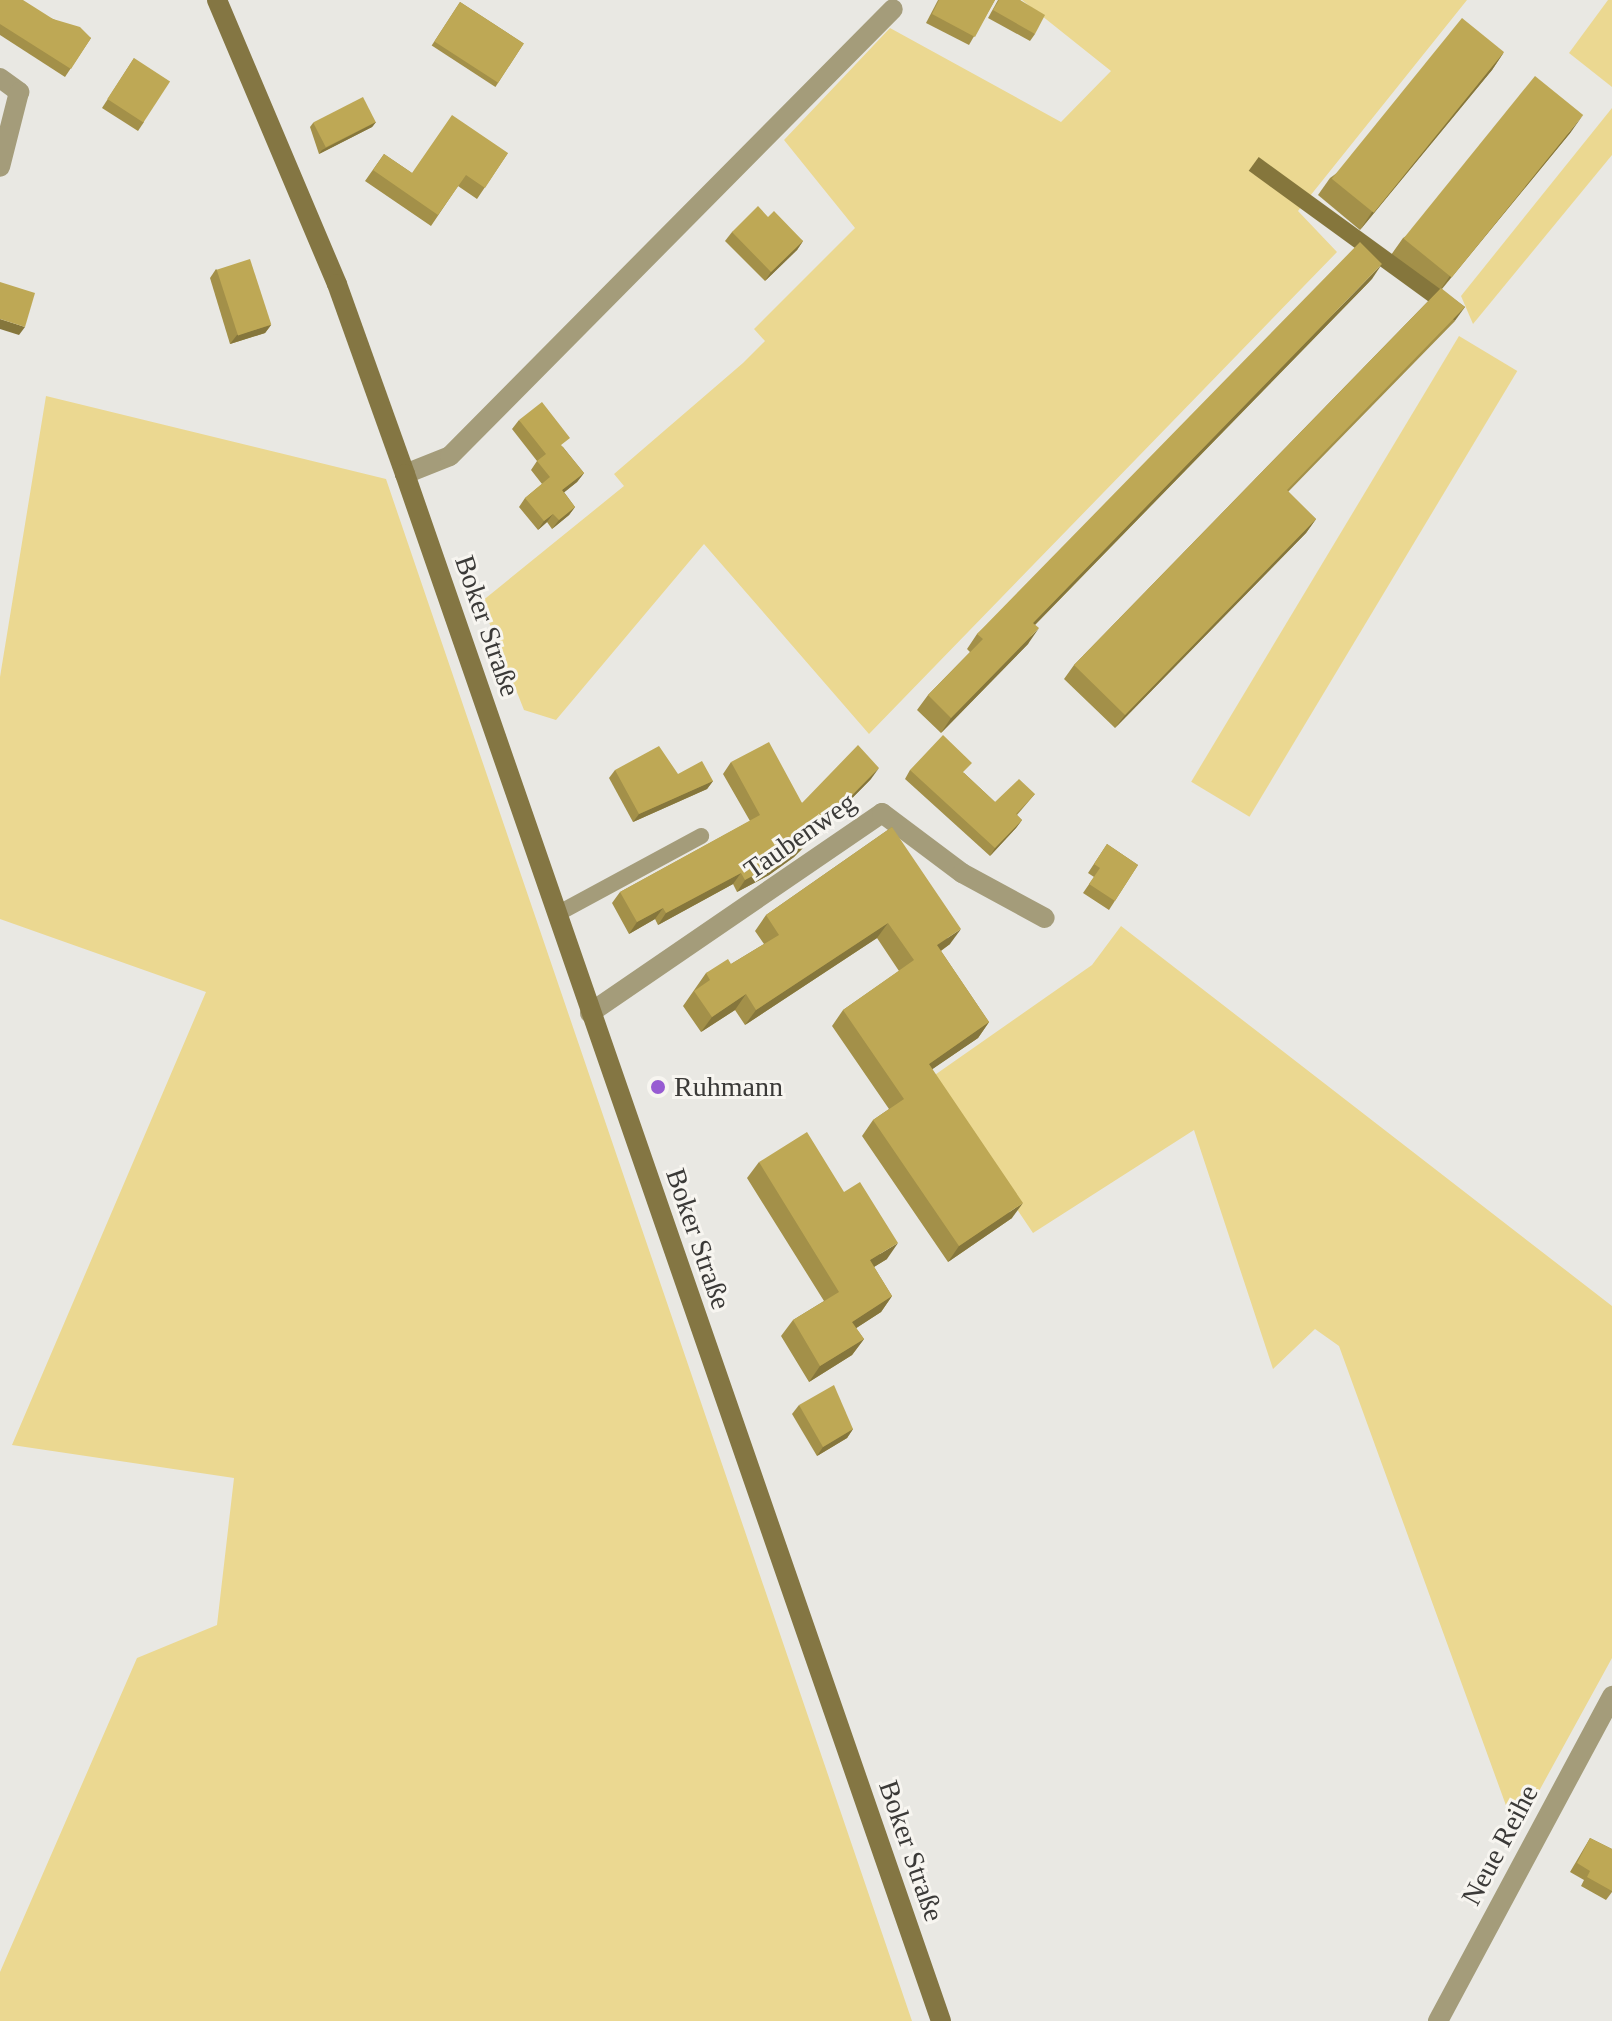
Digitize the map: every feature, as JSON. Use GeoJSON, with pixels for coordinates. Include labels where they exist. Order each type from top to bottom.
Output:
{"type":"FeatureCollection","features":[{"type":"Feature","properties":{"kind":"main road","name":"Boker Straße"},"geometry":{"type":"LineString","coordinates":[[217,0],[337,284],[941,2021]]}},
{"type":"Feature","properties":{"kind":"street"},"geometry":{"type":"LineString","coordinates":[[405,474],[450,456],[893,9]]}},
{"type":"Feature","properties":{"kind":"street"},"geometry":{"type":"LineString","coordinates":[[0,78],[19,92],[0,167]]}},
{"type":"Feature","properties":{"kind":"street","name":"Taubenweg"},"geometry":{"type":"LineString","coordinates":[[590,1013],[882,813],[962,873],[1045,918]]}},
{"type":"Feature","properties":{"kind":"street","name":"Neue Reihe"},"geometry":{"type":"LineString","coordinates":[[1438,2021],[1612,1696]]}},
{"type":"Feature","properties":{"kind":"lane"},"geometry":{"type":"LineString","coordinates":[[557,914],[701,836]]}},
{"type":"Feature","properties":{"kind":"shaded area"},"geometry":{"type":"Polygon","coordinates":[[[1022,0],[1467,0],[1298,211],[1337,252],[869,734],[704,544],[556,720],[524,710],[481,602],[624,486],[614,474],[765,341],[754,329],[855,228],[784,140],[890,28],[1061,122],[1111,71],[1022,0]]]}},
{"type":"Feature","properties":{"kind":"shaded area"},"geometry":{"type":"Polygon","coordinates":[[[1608,0],[1612,0],[1612,87],[1569,53],[1608,0]]]}},
{"type":"Feature","properties":{"kind":"shaded area"},"geometry":{"type":"Polygon","coordinates":[[[1612,108],[1612,155],[1473,324],[1461,296],[1612,108]]]}},
{"type":"Feature","properties":{"kind":"shaded area"},"geometry":{"type":"Polygon","coordinates":[[[1459,336],[1517,371],[1249,817],[1191,782],[1459,336]]]}},
{"type":"Feature","properties":{"kind":"shaded area"},"geometry":{"type":"Polygon","coordinates":[[[46,396],[386,479],[912,2021],[0,2021],[0,1972],[137,1658],[217,1625],[234,1478],[12,1445],[206,992],[0,919],[0,677],[46,396]]]}},
{"type":"Feature","properties":{"kind":"shaded area"},"geometry":{"type":"Polygon","coordinates":[[[1121,926],[1612,1306],[1612,1658],[1516,1833],[1339,1346],[1315,1329],[1273,1369],[1194,1130],[1033,1233],[929,1079],[1092,965],[1121,926]]]}},
{"type":"Feature","properties":{"kind":"building"},"geometry":{"type":"Polygon","coordinates":[[[0,0],[23,0],[53,19],[80,27],[91,38],[71,69],[0,24],[0,0]]]}},
{"type":"Feature","properties":{"kind":"building"},"geometry":{"type":"Polygon","coordinates":[[[939,0],[995,0],[975,37],[932,14],[939,0]]]}},
{"type":"Feature","properties":{"kind":"building"},"geometry":{"type":"Polygon","coordinates":[[[999,0],[1020,0],[1045,15],[1035,34],[993,10],[999,0]]]}},
{"type":"Feature","properties":{"kind":"building"},"geometry":{"type":"Polygon","coordinates":[[[460,2],[524,43],[498,83],[434,41],[460,2]]]}},
{"type":"Feature","properties":{"kind":"building"},"geometry":{"type":"Polygon","coordinates":[[[1462,18],[1504,52],[1374,213],[1332,179],[1462,18]]]}},
{"type":"Feature","properties":{"kind":"building"},"geometry":{"type":"Polygon","coordinates":[[[134,58],[170,81],[143,123],[107,99],[134,58]]]}},
{"type":"Feature","properties":{"kind":"building"},"geometry":{"type":"Polygon","coordinates":[[[1535,76],[1583,115],[1452,277],[1403,238],[1535,76]]]}},
{"type":"Feature","properties":{"kind":"building"},"geometry":{"type":"Polygon","coordinates":[[[363,97],[376,122],[326,147],[313,122],[363,97]]]}},
{"type":"Feature","properties":{"kind":"building"},"geometry":{"type":"Polygon","coordinates":[[[452,115],[508,153],[485,188],[466,175],[438,215],[373,170],[384,154],[412,173],[452,115]]]}},
{"type":"Feature","properties":{"kind":"building"},"geometry":{"type":"Polygon","coordinates":[[[758,206],[768,217],[774,211],[803,241],[771,272],[732,232],[758,206]]]}},
{"type":"Feature","properties":{"kind":"building"},"geometry":{"type":"Polygon","coordinates":[[[1360,242],[1382,264],[1033,623],[1039,628],[951,718],[928,695],[983,639],[977,634],[1360,242]]]}},
{"type":"Feature","properties":{"kind":"building"},"geometry":{"type":"Polygon","coordinates":[[[250,259],[271,325],[238,335],[217,270],[250,259]]]}},
{"type":"Feature","properties":{"kind":"building"},"geometry":{"type":"Polygon","coordinates":[[[0,282],[35,293],[25,327],[0,319],[0,282]]]}},
{"type":"Feature","properties":{"kind":"building"},"geometry":{"type":"Polygon","coordinates":[[[1441,288],[1465,307],[1287,490],[1316,519],[1125,715],[1074,665],[1441,288]]]}},
{"type":"Feature","properties":{"kind":"building"},"geometry":{"type":"Polygon","coordinates":[[[542,402],[570,438],[561,445],[584,473],[562,490],[575,507],[559,520],[553,514],[544,521],[525,498],[550,477],[537,461],[546,454],[519,420],[542,402]]]}},
{"type":"Feature","properties":{"kind":"building"},"geometry":{"type":"Polygon","coordinates":[[[943,735],[972,763],[963,772],[995,802],[1019,779],[1035,794],[1016,814],[1022,820],[995,848],[910,770],[943,735]]]}},
{"type":"Feature","properties":{"kind":"building"},"geometry":{"type":"Polygon","coordinates":[[[769,742],[802,803],[858,745],[879,768],[802,846],[777,863],[745,880],[741,873],[666,913],[663,908],[637,922],[620,892],[760,815],[731,762],[769,742]]]}},
{"type":"Feature","properties":{"kind":"building"},"geometry":{"type":"Polygon","coordinates":[[[659,746],[678,774],[702,761],[713,781],[639,814],[615,770],[659,746]]]}},
{"type":"Feature","properties":{"kind":"building"},"geometry":{"type":"Polygon","coordinates":[[[892,827],[961,929],[937,945],[989,1022],[929,1064],[1023,1203],[959,1246],[873,1120],[904,1099],[843,1010],[914,960],[888,923],[756,1010],[746,994],[712,1017],[694,991],[710,980],[706,973],[728,959],[731,964],[779,935],[766,915],[892,827]]]}},
{"type":"Feature","properties":{"kind":"building"},"geometry":{"type":"Polygon","coordinates":[[[1107,844],[1138,865],[1115,901],[1089,884],[1100,868],[1094,864],[1107,844]]]}},
{"type":"Feature","properties":{"kind":"building"},"geometry":{"type":"Polygon","coordinates":[[[807,1132],[844,1192],[860,1182],[898,1243],[870,1260],[892,1296],[852,1322],[864,1339],[820,1366],[793,1320],[839,1292],[759,1162],[807,1132]]]}},
{"type":"Feature","properties":{"kind":"building"},"geometry":{"type":"Polygon","coordinates":[[[834,1385],[853,1429],[823,1447],[799,1405],[834,1385]]]}},
{"type":"Feature","properties":{"kind":"building"},"geometry":{"type":"Polygon","coordinates":[[[1590,1838],[1612,1849],[1612,1891],[1587,1877],[1590,1871],[1577,1863],[1590,1838]]]}},
{"type":"Feature","properties":{"kind":"place","name":"Ruhmann"},"geometry":{"type":"Point","coordinates":[658,1087]}}]}
